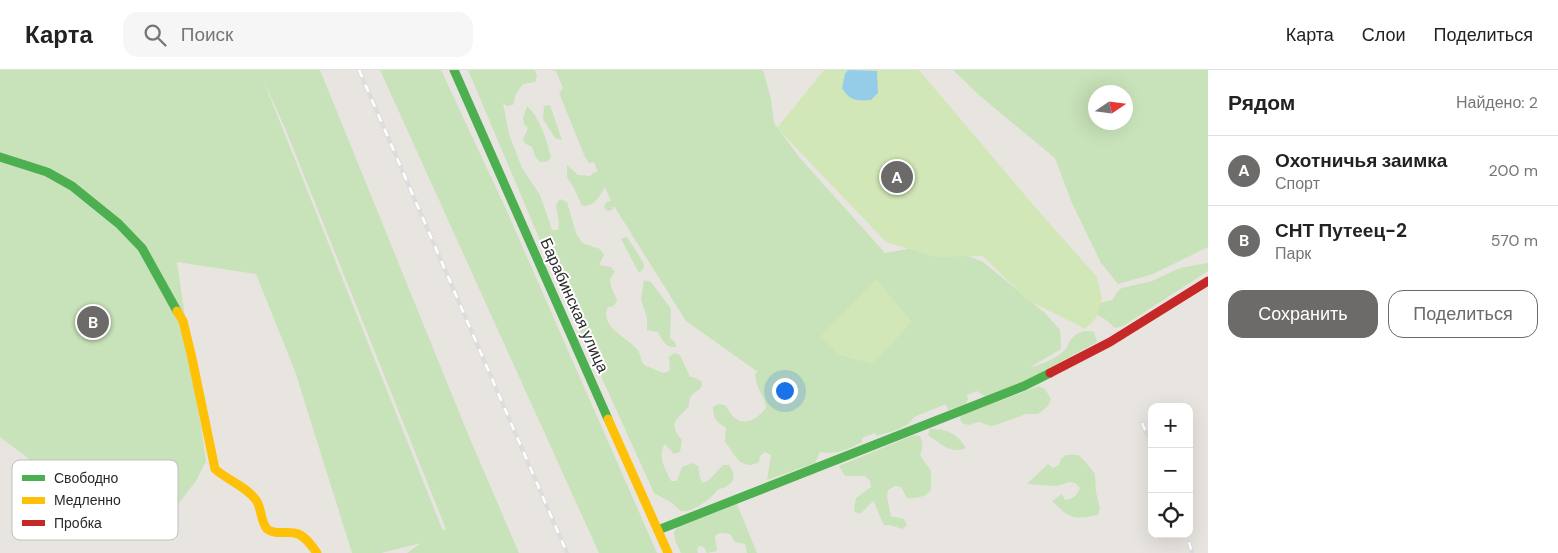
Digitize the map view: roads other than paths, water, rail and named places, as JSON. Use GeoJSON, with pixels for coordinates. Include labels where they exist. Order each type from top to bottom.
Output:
{"type":"FeatureCollection","features":[{"type":"Feature","properties":{"kind":"street","name":"Барабинская улица"},"geometry":{"type":"LineString","coordinates":[[454,70],[668,553]]}},
{"type":"Feature","properties":{"kind":"street"},"geometry":{"type":"LineString","coordinates":[[0,157],[47,172],[72,186],[119,224],[142,248],[183,321],[215,469],[224,477],[246,490],[256,501],[265,525],[271,531],[299,533],[317,553]]}},
{"type":"Feature","properties":{"kind":"street"},"geometry":{"type":"LineString","coordinates":[[658,530],[1024,386],[1110,342],[1208,281]]}},
{"type":"Feature","properties":{"kind":"water"},"geometry":{"type":"Polygon","coordinates":[[[848,70],[877,71],[878,93],[871,100],[858,100],[848,96],[842,88],[845,74],[848,70]]]}},
{"type":"Feature","properties":{"kind":"railway"},"geometry":{"type":"LineString","coordinates":[[359,70],[567,553]]}},
{"type":"Feature","properties":{"kind":"railway"},"geometry":{"type":"LineString","coordinates":[[1142,423],[1148,437]]}},
{"type":"Feature","properties":{"kind":"railway"},"geometry":{"type":"LineString","coordinates":[[1189,542],[1192,553]]}},
{"type":"Feature","properties":{"kind":"place","name":"Охотничья заимка"},"geometry":{"type":"Point","coordinates":[897,177]}},
{"type":"Feature","properties":{"kind":"place","name":"СНТ Путеец-2"},"geometry":{"type":"Point","coordinates":[93,322]}}]}
